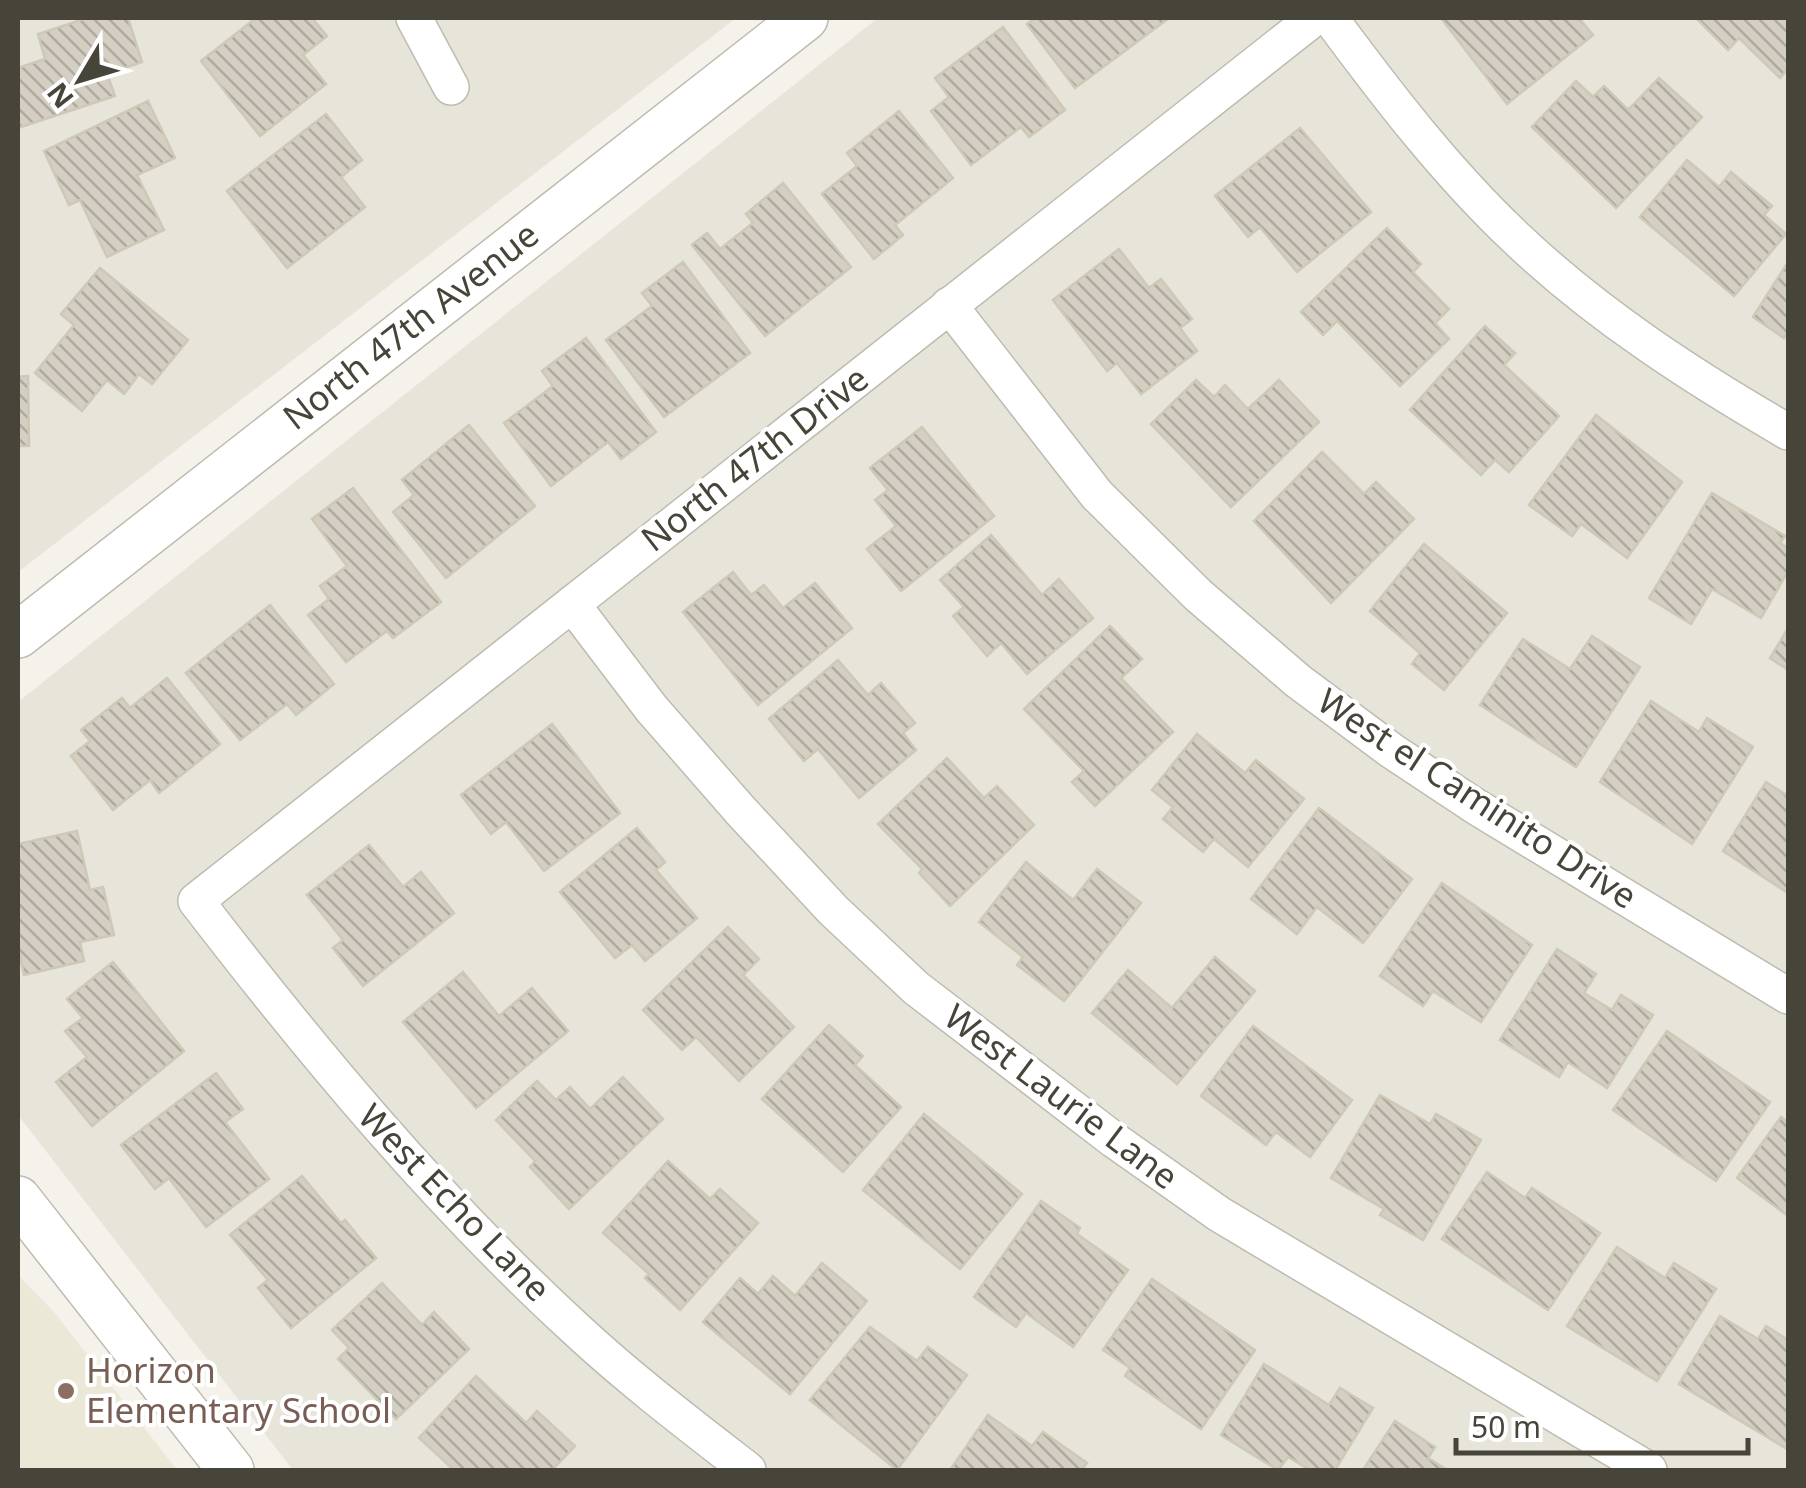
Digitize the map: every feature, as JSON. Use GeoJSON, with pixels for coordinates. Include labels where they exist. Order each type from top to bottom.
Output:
{"type":"FeatureCollection","features":[{"type":"Feature","properties":{"kind":"street"},"geometry":{"type":"LineString","coordinates":[[414,18],[451,86]]}},
{"type":"Feature","properties":{"kind":"street","name":"North 47th Avenue"},"geometry":{"type":"LineString","coordinates":[[18,635],[806,18]]}},
{"type":"Feature","properties":{"kind":"street","name":"North 47th Drive"},"geometry":{"type":"LineString","coordinates":[[196,901],[1314,18]]}},
{"type":"Feature","properties":{"kind":"street"},"geometry":{"type":"LineString","coordinates":[[1330,18],[1442,162],[1517,239],[1582,294],[1667,357],[1788,432]]}},
{"type":"Feature","properties":{"kind":"street","name":"West el Caminito Drive"},"geometry":{"type":"LineString","coordinates":[[950,306],[1097,494],[1198,595],[1298,681],[1392,752],[1475,806],[1788,996]]}},
{"type":"Feature","properties":{"kind":"street","name":"West Laurie Lane"},"geometry":{"type":"LineString","coordinates":[[572,604],[652,708],[740,810],[833,910],[916,988],[1082,1117],[1219,1214],[1649,1470]]}},
{"type":"Feature","properties":{"kind":"street","name":"West Echo Lane"},"geometry":{"type":"LineString","coordinates":[[196,901],[295,1030],[482,1237],[578,1332],[748,1470]]}},
{"type":"Feature","properties":{"kind":"street"},"geometry":{"type":"LineString","coordinates":[[18,1199],[231,1470]]}},
{"type":"Feature","properties":{"kind":"shaded area"},"geometry":{"type":"Polygon","coordinates":[[[18,18],[736,18],[18,572],[18,18]]]}},
{"type":"Feature","properties":{"kind":"shaded area"},"geometry":{"type":"Polygon","coordinates":[[[878,18],[1788,18],[1788,1470],[293,1470],[18,1115],[18,702],[878,18]]]}},
{"type":"Feature","properties":{"kind":"shaded area","name":"Horizon Elementary School"},"geometry":{"type":"Polygon","coordinates":[[[18,1275],[54,1312],[177,1470],[18,1470],[18,1275]]]}},
{"type":"Feature","properties":{"kind":"building"},"geometry":{"type":"Polygon","coordinates":[[[87,18],[128,18],[142,62],[107,74],[115,96],[18,128],[18,68],[45,59],[38,34],[87,18]]]}},
{"type":"Feature","properties":{"kind":"building"},"geometry":{"type":"Polygon","coordinates":[[[256,18],[312,18],[327,36],[303,55],[326,84],[260,136],[201,61],[256,18]]]}},
{"type":"Feature","properties":{"kind":"building"},"geometry":{"type":"Polygon","coordinates":[[[1035,18],[1169,18],[1075,88],[1027,24],[1035,18]]]}},
{"type":"Feature","properties":{"kind":"building"},"geometry":{"type":"Polygon","coordinates":[[[1441,18],[1579,18],[1593,35],[1507,104],[1441,18]]]}},
{"type":"Feature","properties":{"kind":"building"},"geometry":{"type":"Polygon","coordinates":[[[1696,18],[1788,18],[1788,69],[1780,78],[1739,38],[1728,50],[1696,18]]]}},
{"type":"Feature","properties":{"kind":"building"},"geometry":{"type":"Polygon","coordinates":[[[1003,27],[1065,110],[1029,137],[1021,127],[971,165],[931,111],[949,97],[935,78],[1003,27]]]}},
{"type":"Feature","properties":{"kind":"building"},"geometry":{"type":"Polygon","coordinates":[[[1659,78],[1702,117],[1616,208],[1532,127],[1576,81],[1593,97],[1604,86],[1628,110],[1659,78]]]}},
{"type":"Feature","properties":{"kind":"building"},"geometry":{"type":"Polygon","coordinates":[[[148,101],[175,158],[137,175],[164,230],[107,257],[80,200],[69,205],[44,151],[148,101]]]}},
{"type":"Feature","properties":{"kind":"building"},"geometry":{"type":"Polygon","coordinates":[[[899,111],[953,178],[895,225],[903,235],[874,259],[822,194],[857,166],[847,153],[899,111]]]}},
{"type":"Feature","properties":{"kind":"building"},"geometry":{"type":"Polygon","coordinates":[[[326,114],[362,160],[341,177],[365,207],[287,268],[227,191],[326,114]]]}},
{"type":"Feature","properties":{"kind":"building"},"geometry":{"type":"Polygon","coordinates":[[[1300,128],[1371,212],[1297,272],[1260,227],[1248,237],[1215,196],[1300,128]]]}},
{"type":"Feature","properties":{"kind":"building"},"geometry":{"type":"Polygon","coordinates":[[[1687,160],[1719,187],[1731,172],[1772,206],[1764,215],[1786,234],[1734,296],[1640,217],[1687,160]]]}},
{"type":"Feature","properties":{"kind":"building"},"geometry":{"type":"Polygon","coordinates":[[[783,183],[851,267],[765,336],[692,245],[707,233],[720,249],[753,223],[746,214],[783,183]]]}},
{"type":"Feature","properties":{"kind":"building"},"geometry":{"type":"Polygon","coordinates":[[[1387,228],[1421,264],[1413,272],[1449,309],[1435,323],[1449,339],[1400,386],[1337,321],[1323,335],[1301,312],[1387,228]]]}},
{"type":"Feature","properties":{"kind":"building"},"geometry":{"type":"Polygon","coordinates":[[[1119,249],[1149,288],[1161,279],[1192,319],[1180,328],[1197,351],[1141,394],[1117,363],[1107,371],[1053,300],[1119,249]]]}},
{"type":"Feature","properties":{"kind":"building"},"geometry":{"type":"Polygon","coordinates":[[[683,262],[750,353],[664,417],[606,340],[652,306],[642,293],[683,262]]]}},
{"type":"Feature","properties":{"kind":"building"},"geometry":{"type":"Polygon","coordinates":[[[1788,262],[1788,332],[1784,338],[1753,317],[1788,262]]]}},
{"type":"Feature","properties":{"kind":"building"},"geometry":{"type":"Polygon","coordinates":[[[100,268],[188,340],[152,384],[139,374],[124,394],[107,380],[82,411],[35,373],[74,325],[61,314],[100,268]]]}},
{"type":"Feature","properties":{"kind":"building"},"geometry":{"type":"Polygon","coordinates":[[[1485,326],[1515,353],[1504,365],[1559,416],[1509,472],[1495,460],[1481,475],[1410,410],[1485,326]]]}},
{"type":"Feature","properties":{"kind":"building"},"geometry":{"type":"Polygon","coordinates":[[[586,338],[656,432],[621,459],[608,442],[551,486],[504,423],[553,386],[542,371],[586,338]]]}},
{"type":"Feature","properties":{"kind":"building"},"geometry":{"type":"Polygon","coordinates":[[[28,376],[29,446],[18,446],[18,377],[28,376]]]}},
{"type":"Feature","properties":{"kind":"building"},"geometry":{"type":"Polygon","coordinates":[[[1196,380],[1214,397],[1225,385],[1248,409],[1279,380],[1319,422],[1231,507],[1151,424],[1196,380]]]}},
{"type":"Feature","properties":{"kind":"building"},"geometry":{"type":"Polygon","coordinates":[[[1596,415],[1682,482],[1627,558],[1581,524],[1572,536],[1529,505],[1596,415]]]}},
{"type":"Feature","properties":{"kind":"building"},"geometry":{"type":"Polygon","coordinates":[[[469,425],[535,506],[446,578],[393,512],[414,495],[402,480],[469,425]]]}},
{"type":"Feature","properties":{"kind":"building"},"geometry":{"type":"Polygon","coordinates":[[[922,427],[994,516],[901,591],[867,549],[896,526],[875,500],[888,490],[870,468],[922,427]]]}},
{"type":"Feature","properties":{"kind":"building"},"geometry":{"type":"Polygon","coordinates":[[[1322,452],[1364,494],[1376,482],[1414,519],[1331,603],[1254,521],[1322,452]]]}},
{"type":"Feature","properties":{"kind":"building"},"geometry":{"type":"Polygon","coordinates":[[[353,488],[441,602],[393,638],[387,631],[346,662],[308,615],[329,599],[320,586],[347,566],[312,519],[353,488]]]}},
{"type":"Feature","properties":{"kind":"building"},"geometry":{"type":"Polygon","coordinates":[[[1712,493],[1785,536],[1780,543],[1788,548],[1788,571],[1761,618],[1712,589],[1691,624],[1649,598],[1712,493]]]}},
{"type":"Feature","properties":{"kind":"building"},"geometry":{"type":"Polygon","coordinates":[[[991,535],[1042,595],[1059,579],[1093,618],[1027,674],[1001,643],[987,656],[953,616],[964,607],[940,580],[991,535]]]}},
{"type":"Feature","properties":{"kind":"building"},"geometry":{"type":"Polygon","coordinates":[[[1424,544],[1507,613],[1444,690],[1412,664],[1420,653],[1370,611],[1424,544]]]}},
{"type":"Feature","properties":{"kind":"building"},"geometry":{"type":"Polygon","coordinates":[[[733,572],[751,595],[764,585],[783,608],[815,583],[852,628],[758,705],[683,612],[733,572]]]}},
{"type":"Feature","properties":{"kind":"building"},"geometry":{"type":"Polygon","coordinates":[[[270,605],[334,684],[296,715],[287,704],[240,740],[186,673],[270,605]]]}},
{"type":"Feature","properties":{"kind":"building"},"geometry":{"type":"Polygon","coordinates":[[[1110,626],[1142,659],[1121,678],[1173,732],[1095,806],[1072,782],[1084,771],[1024,709],[1110,626]]]}},
{"type":"Feature","properties":{"kind":"building"},"geometry":{"type":"Polygon","coordinates":[[[1788,628],[1788,670],[1770,658],[1788,628]]]}},
{"type":"Feature","properties":{"kind":"building"},"geometry":{"type":"Polygon","coordinates":[[[1592,636],[1640,667],[1576,767],[1480,705],[1523,639],[1570,669],[1592,636]]]}},
{"type":"Feature","properties":{"kind":"building"},"geometry":{"type":"Polygon","coordinates":[[[838,660],[868,695],[881,683],[915,723],[903,733],[916,750],[859,798],[818,749],[804,761],[769,719],[838,660]]]}},
{"type":"Feature","properties":{"kind":"building"},"geometry":{"type":"Polygon","coordinates":[[[167,678],[220,744],[159,793],[150,780],[113,810],[71,756],[90,741],[81,730],[122,698],[130,708],[167,678]]]}},
{"type":"Feature","properties":{"kind":"building"},"geometry":{"type":"Polygon","coordinates":[[[1651,701],[1699,732],[1707,718],[1753,747],[1692,844],[1600,782],[1651,701]]]}},
{"type":"Feature","properties":{"kind":"building"},"geometry":{"type":"Polygon","coordinates":[[[552,724],[620,813],[544,871],[506,822],[491,834],[461,795],[552,724]]]}},
{"type":"Feature","properties":{"kind":"building"},"geometry":{"type":"Polygon","coordinates":[[[1197,734],[1245,773],[1256,760],[1304,799],[1248,867],[1214,839],[1203,852],[1163,819],[1173,807],[1152,790],[1197,734]]]}},
{"type":"Feature","properties":{"kind":"building"},"geometry":{"type":"Polygon","coordinates":[[[947,758],[984,798],[997,786],[1034,825],[950,906],[919,873],[922,869],[878,824],[947,758]]]}},
{"type":"Feature","properties":{"kind":"building"},"geometry":{"type":"Polygon","coordinates":[[[1766,782],[1788,796],[1788,893],[1723,851],[1766,782]]]}},
{"type":"Feature","properties":{"kind":"building"},"geometry":{"type":"Polygon","coordinates":[[[1319,808],[1412,879],[1363,943],[1317,907],[1297,934],[1251,899],[1319,808]]]}},
{"type":"Feature","properties":{"kind":"building"},"geometry":{"type":"Polygon","coordinates":[[[637,828],[665,862],[656,870],[697,918],[645,961],[632,945],[615,958],[560,892],[637,828]]]}},
{"type":"Feature","properties":{"kind":"building"},"geometry":{"type":"Polygon","coordinates":[[[77,831],[90,890],[103,887],[114,935],[80,942],[84,961],[24,975],[18,947],[18,844],[77,831]]]}},
{"type":"Feature","properties":{"kind":"building"},"geometry":{"type":"Polygon","coordinates":[[[369,845],[403,887],[421,872],[454,913],[363,986],[333,948],[343,940],[307,895],[369,845]]]}},
{"type":"Feature","properties":{"kind":"building"},"geometry":{"type":"Polygon","coordinates":[[[1026,862],[1073,900],[1097,869],[1141,903],[1064,1001],[1017,965],[1023,957],[979,922],[1026,862]]]}},
{"type":"Feature","properties":{"kind":"building"},"geometry":{"type":"Polygon","coordinates":[[[1442,883],[1532,945],[1481,1022],[1433,991],[1423,1006],[1380,976],[1442,883]]]}},
{"type":"Feature","properties":{"kind":"building"},"geometry":{"type":"Polygon","coordinates":[[[728,927],[759,959],[743,975],[794,1027],[739,1081],[696,1037],[682,1050],[643,1010],[728,927]]]}},
{"type":"Feature","properties":{"kind":"building"},"geometry":{"type":"Polygon","coordinates":[[[1557,949],[1596,974],[1584,993],[1612,1010],[1621,995],[1653,1015],[1607,1088],[1568,1062],[1559,1077],[1500,1040],[1557,949]]]}},
{"type":"Feature","properties":{"kind":"building"},"geometry":{"type":"Polygon","coordinates":[[[1215,957],[1255,991],[1177,1084],[1092,1013],[1128,970],[1172,1008],[1215,957]]]}},
{"type":"Feature","properties":{"kind":"building"},"geometry":{"type":"Polygon","coordinates":[[[113,962],[184,1051],[92,1126],[56,1082],[87,1057],[65,1031],[83,1018],[67,999],[113,962]]]}},
{"type":"Feature","properties":{"kind":"building"},"geometry":{"type":"Polygon","coordinates":[[[463,972],[499,1016],[532,988],[568,1031],[476,1108],[403,1022],[463,972]]]}},
{"type":"Feature","properties":{"kind":"building"},"geometry":{"type":"Polygon","coordinates":[[[829,1025],[863,1056],[855,1065],[901,1107],[843,1172],[762,1099],[829,1025]]]}},
{"type":"Feature","properties":{"kind":"building"},"geometry":{"type":"Polygon","coordinates":[[[1253,1026],[1352,1100],[1310,1157],[1276,1132],[1266,1145],[1201,1096],[1253,1026]]]}},
{"type":"Feature","properties":{"kind":"building"},"geometry":{"type":"Polygon","coordinates":[[[1667,1031],[1770,1102],[1716,1181],[1613,1110],[1667,1031]]]}},
{"type":"Feature","properties":{"kind":"building"},"geometry":{"type":"Polygon","coordinates":[[[216,1073],[243,1109],[225,1122],[269,1179],[206,1227],[169,1178],[155,1189],[121,1145],[216,1073]]]}},
{"type":"Feature","properties":{"kind":"building"},"geometry":{"type":"Polygon","coordinates":[[[623,1077],[663,1119],[569,1209],[530,1167],[535,1161],[496,1120],[537,1081],[556,1100],[570,1087],[590,1109],[623,1077]]]}},
{"type":"Feature","properties":{"kind":"building"},"geometry":{"type":"Polygon","coordinates":[[[1380,1095],[1430,1124],[1436,1114],[1481,1140],[1423,1240],[1380,1215],[1384,1209],[1331,1178],[1380,1095]]]}},
{"type":"Feature","properties":{"kind":"building"},"geometry":{"type":"Polygon","coordinates":[[[924,1114],[1022,1194],[960,1269],[863,1190],[924,1114]]]}},
{"type":"Feature","properties":{"kind":"building"},"geometry":{"type":"Polygon","coordinates":[[[1781,1117],[1788,1123],[1788,1216],[1737,1178],[1781,1117]]]}},
{"type":"Feature","properties":{"kind":"building"},"geometry":{"type":"Polygon","coordinates":[[[668,1161],[710,1199],[720,1189],[758,1223],[680,1310],[645,1278],[649,1274],[603,1233],[668,1161]]]}},
{"type":"Feature","properties":{"kind":"building"},"geometry":{"type":"Polygon","coordinates":[[[1487,1172],[1525,1198],[1532,1188],[1600,1233],[1548,1310],[1442,1239],[1487,1172]]]}},
{"type":"Feature","properties":{"kind":"building"},"geometry":{"type":"Polygon","coordinates":[[[302,1176],[376,1258],[291,1328],[258,1288],[268,1280],[230,1235],[302,1176]]]}},
{"type":"Feature","properties":{"kind":"building"},"geometry":{"type":"Polygon","coordinates":[[[1041,1201],[1080,1228],[1077,1234],[1128,1270],[1073,1347],[1026,1313],[1016,1327],[974,1297],[1041,1201]]]}},
{"type":"Feature","properties":{"kind":"building"},"geometry":{"type":"Polygon","coordinates":[[[1617,1247],[1665,1278],[1674,1263],[1716,1289],[1657,1381],[1567,1326],[1617,1247]]]}},
{"type":"Feature","properties":{"kind":"building"},"geometry":{"type":"Polygon","coordinates":[[[822,1263],[867,1301],[790,1394],[703,1322],[740,1278],[758,1294],[773,1276],[795,1296],[822,1263]]]}},
{"type":"Feature","properties":{"kind":"building"},"geometry":{"type":"Polygon","coordinates":[[[1152,1279],[1255,1350],[1201,1429],[1125,1376],[1130,1368],[1103,1350],[1152,1279]]]}},
{"type":"Feature","properties":{"kind":"building"},"geometry":{"type":"Polygon","coordinates":[[[382,1283],[422,1325],[434,1312],[469,1349],[396,1419],[338,1359],[349,1348],[332,1330],[382,1283]]]}},
{"type":"Feature","properties":{"kind":"building"},"geometry":{"type":"Polygon","coordinates":[[[1720,1316],[1758,1339],[1766,1326],[1788,1340],[1787,1449],[1679,1384],[1720,1316]]]}},
{"type":"Feature","properties":{"kind":"building"},"geometry":{"type":"Polygon","coordinates":[[[870,1327],[917,1361],[928,1347],[967,1375],[897,1470],[810,1400],[870,1327]]]}},
{"type":"Feature","properties":{"kind":"building"},"geometry":{"type":"Polygon","coordinates":[[[1264,1364],[1329,1405],[1340,1388],[1373,1408],[1335,1470],[1310,1470],[1288,1457],[1278,1470],[1221,1435],[1264,1364]]]}},
{"type":"Feature","properties":{"kind":"building"},"geometry":{"type":"Polygon","coordinates":[[[476,1376],[526,1423],[537,1411],[575,1446],[552,1470],[454,1470],[419,1438],[476,1376]]]}},
{"type":"Feature","properties":{"kind":"building"},"geometry":{"type":"Polygon","coordinates":[[[988,1415],[1032,1446],[1043,1432],[1087,1463],[1081,1470],[950,1470],[988,1415]]]}},
{"type":"Feature","properties":{"kind":"building"},"geometry":{"type":"Polygon","coordinates":[[[1395,1421],[1435,1447],[1428,1458],[1447,1470],[1363,1470],[1395,1421]]]}},
{"type":"Feature","properties":{"kind":"place","name":"Horizon Elementary School"},"geometry":{"type":"Point","coordinates":[66,1391]}}]}
